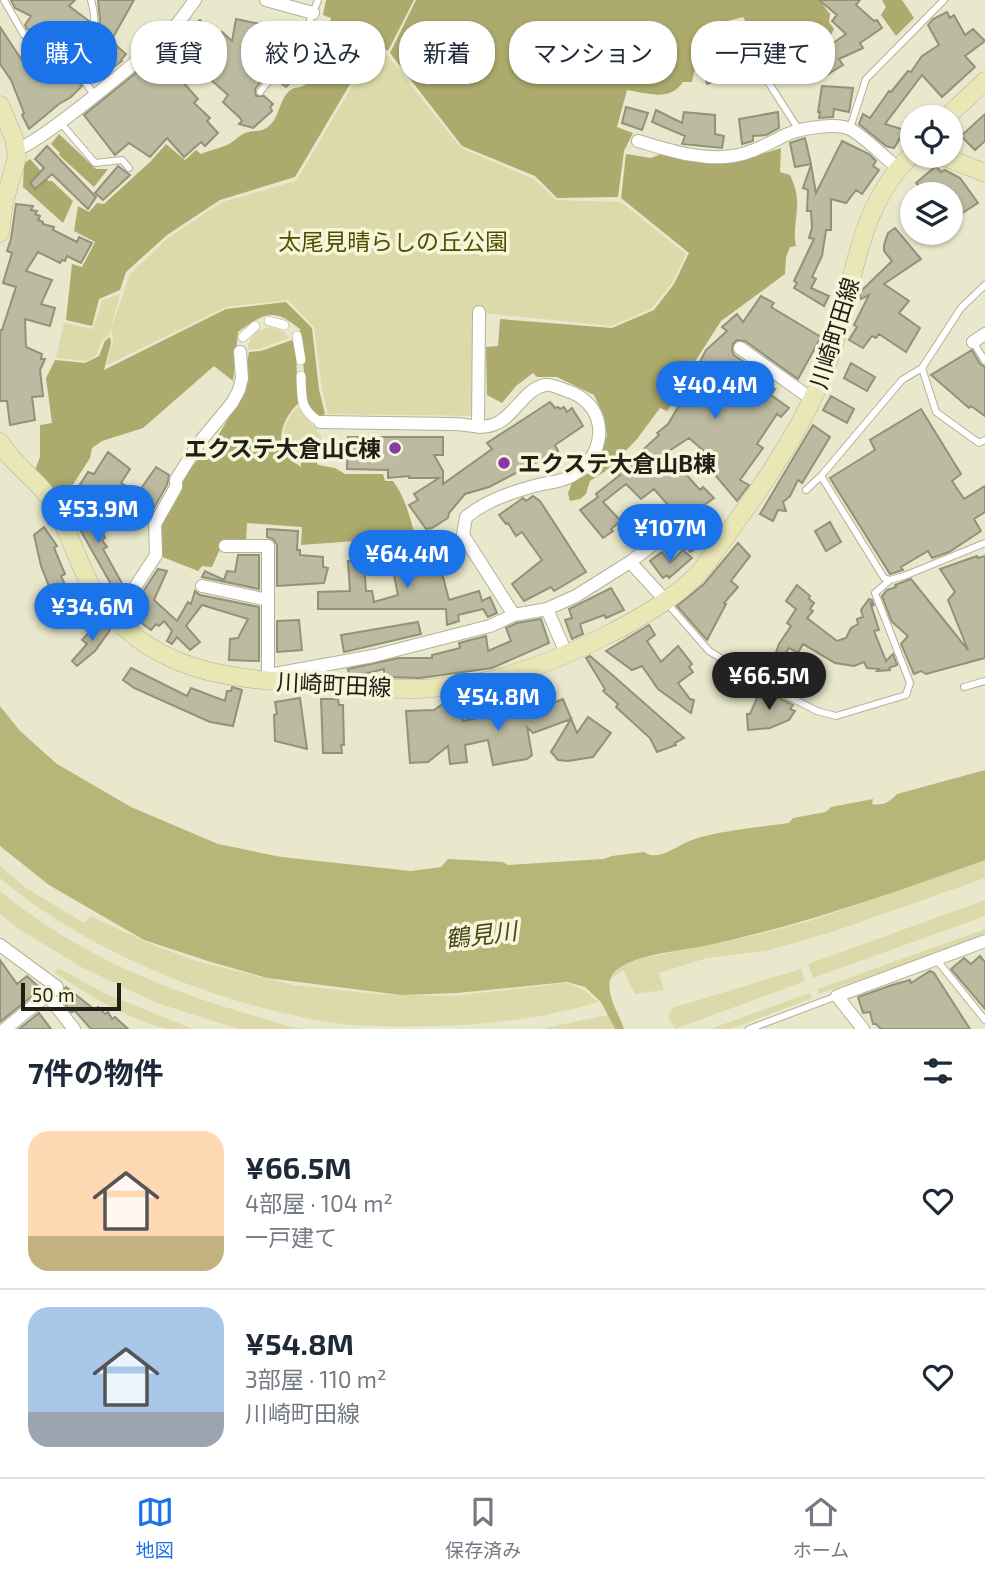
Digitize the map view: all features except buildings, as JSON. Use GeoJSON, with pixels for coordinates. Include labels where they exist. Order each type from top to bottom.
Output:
{"type":"FeatureCollection","features":[{"type":"Feature","properties":{"kind":"main road"},"geometry":{"type":"LineString","coordinates":[[960,105],[985,81]]}},
{"type":"Feature","properties":{"kind":"main road"},"geometry":{"type":"LineString","coordinates":[[0,105],[17,149],[17,158],[4,202],[0,233]]}},
{"type":"Feature","properties":{"kind":"main road"},"geometry":{"type":"LineString","coordinates":[[963,164],[985,173]]}},
{"type":"Feature","properties":{"kind":"main road","name":"川崎町田線"},"geometry":{"type":"LineString","coordinates":[[0,442],[5,452],[45,490],[58,512],[78,563],[94,591],[115,618],[134,637],[178,663],[220,675],[248,679],[268,678],[419,689],[505,677],[619,628],[666,601],[695,578],[740,518],[805,419],[834,345],[869,222],[882,190],[898,168]]}},
{"type":"Feature","properties":{"kind":"street"},"geometry":{"type":"LineString","coordinates":[[17,149],[24,148],[94,95],[175,26],[195,0]]}},
{"type":"Feature","properties":{"kind":"street"},"geometry":{"type":"LineString","coordinates":[[265,0],[313,13]]}},
{"type":"Feature","properties":{"kind":"street"},"geometry":{"type":"LineString","coordinates":[[638,141],[680,153],[735,156],[810,127],[850,128],[898,168]]}},
{"type":"Feature","properties":{"kind":"street"},"geometry":{"type":"LineString","coordinates":[[478,428],[479,312]]}},
{"type":"Feature","properties":{"kind":"street"},"geometry":{"type":"LineString","coordinates":[[269,321],[284,325]]}},
{"type":"Feature","properties":{"kind":"street"},"geometry":{"type":"LineString","coordinates":[[243,337],[255,326]]}},
{"type":"Feature","properties":{"kind":"street"},"geometry":{"type":"LineString","coordinates":[[973,342],[985,334]]}},
{"type":"Feature","properties":{"kind":"street"},"geometry":{"type":"LineString","coordinates":[[297,336],[301,360]]}},
{"type":"Feature","properties":{"kind":"street"},"geometry":{"type":"LineString","coordinates":[[740,348],[813,400]]}},
{"type":"Feature","properties":{"kind":"street"},"geometry":{"type":"LineString","coordinates":[[115,618],[156,555],[155,524],[176,487],[176,480],[199,443],[239,390],[242,378],[240,352]]}},
{"type":"Feature","properties":{"kind":"street"},"geometry":{"type":"LineString","coordinates":[[301,376],[303,404],[309,415],[320,422],[458,424],[478,428],[496,424],[534,391],[545,385],[574,392],[589,402],[600,425],[596,447],[580,471],[566,479],[509,494],[481,505],[466,517],[463,535],[514,615]]}},
{"type":"Feature","properties":{"kind":"street"},"geometry":{"type":"LineString","coordinates":[[225,547],[268,546],[268,678],[373,656],[491,626],[514,615],[547,609],[576,596],[630,562],[663,537]]}},
{"type":"Feature","properties":{"kind":"street"},"geometry":{"type":"LineString","coordinates":[[630,562],[666,601]]}},
{"type":"Feature","properties":{"kind":"street"},"geometry":{"type":"LineString","coordinates":[[202,586],[268,600]]}},
{"type":"Feature","properties":{"kind":"street"},"geometry":{"type":"LineString","coordinates":[[547,609],[566,653]]}},
{"type":"Feature","properties":{"kind":"street"},"geometry":{"type":"LineString","coordinates":[[863,1029],[837,996],[985,941]]}},
{"type":"Feature","properties":{"kind":"street"},"geometry":{"type":"LineString","coordinates":[[0,946],[57,987],[5,1029]]}},
{"type":"Feature","properties":{"kind":"street"},"geometry":{"type":"LineString","coordinates":[[48,996],[74,1029]]}},
{"type":"Feature","properties":{"kind":"lane"},"geometry":{"type":"LineString","coordinates":[[4,0],[21,30]]}},
{"type":"Feature","properties":{"kind":"lane"},"geometry":{"type":"LineString","coordinates":[[91,0],[94,21]]}},
{"type":"Feature","properties":{"kind":"lane"},"geometry":{"type":"LineString","coordinates":[[260,92],[304,36],[318,0]]}},
{"type":"Feature","properties":{"kind":"lane"},"geometry":{"type":"LineString","coordinates":[[850,128],[866,79],[944,0]]}},
{"type":"Feature","properties":{"kind":"lane"},"geometry":{"type":"LineString","coordinates":[[87,84],[94,95]]}},
{"type":"Feature","properties":{"kind":"lane"},"geometry":{"type":"LineString","coordinates":[[769,84],[799,130]]}},
{"type":"Feature","properties":{"kind":"lane"},"geometry":{"type":"LineString","coordinates":[[60,122],[95,163],[122,160],[130,168]]}},
{"type":"Feature","properties":{"kind":"lane"},"geometry":{"type":"LineString","coordinates":[[806,490],[902,380],[922,368],[961,308],[985,285]]}},
{"type":"Feature","properties":{"kind":"lane"},"geometry":{"type":"LineString","coordinates":[[973,342],[985,361]]}},
{"type":"Feature","properties":{"kind":"lane"},"geometry":{"type":"LineString","coordinates":[[922,368],[936,412],[979,443],[985,440]]}},
{"type":"Feature","properties":{"kind":"lane"},"geometry":{"type":"LineString","coordinates":[[821,476],[884,578],[890,580]]}},
{"type":"Feature","properties":{"kind":"lane"},"geometry":{"type":"LineString","coordinates":[[666,601],[709,651],[758,681],[817,710],[836,716],[906,695],[910,683],[875,593],[890,580],[985,543]]}},
{"type":"Feature","properties":{"kind":"lane"},"geometry":{"type":"LineString","coordinates":[[964,687],[985,681]]}},
{"type":"Feature","properties":{"kind":"lane"},"geometry":{"type":"LineString","coordinates":[[936,959],[985,1020]]}},
{"type":"Feature","properties":{"kind":"lane"},"geometry":{"type":"LineString","coordinates":[[749,1029],[837,996]]}},
{"type":"Feature","properties":{"kind":"green space","name":"太尾見晴らしの丘公園"},"geometry":{"type":"Polygon","coordinates":[[[385,54],[399,70],[399,84],[410,84],[461,148],[534,179],[556,200],[621,202],[686,254],[672,283],[651,309],[611,326],[483,313],[483,416],[328,414],[314,327],[288,300],[226,307],[107,365],[113,340],[111,329],[130,274],[168,238],[222,202],[296,181],[353,84],[385,84],[385,54]]]}},
{"type":"Feature","properties":{"kind":"green space"},"geometry":{"type":"Polygon","coordinates":[[[120,294],[109,335],[102,340],[96,356],[86,361],[56,358],[64,323],[93,329],[102,301],[120,294]]]}},
{"type":"Feature","properties":{"kind":"green space"},"geometry":{"type":"Polygon","coordinates":[[[269,327],[283,331],[289,338],[260,349],[247,350],[254,335],[269,327]]]}},
{"type":"Feature","properties":{"kind":"green space"},"geometry":{"type":"Polygon","coordinates":[[[298,407],[321,435],[325,461],[319,462],[313,451],[300,451],[299,464],[288,451],[285,429],[298,407]]]}},
{"type":"Feature","properties":{"kind":"green space"},"geometry":{"type":"Polygon","coordinates":[[[985,860],[985,878],[832,932],[765,951],[707,958],[659,973],[664,990],[635,994],[623,970],[610,980],[619,967],[639,959],[756,935],[813,920],[985,860]]]}},
{"type":"Feature","properties":{"kind":"green space"},"geometry":{"type":"Polygon","coordinates":[[[0,866],[26,888],[84,923],[91,916],[148,943],[196,961],[293,985],[376,994],[451,996],[567,983],[586,991],[598,1002],[506,1021],[444,1026],[350,1025],[305,1018],[211,992],[120,955],[37,906],[0,878],[0,866]]]}},
{"type":"Feature","properties":{"kind":"green space"},"geometry":{"type":"Polygon","coordinates":[[[0,891],[55,931],[115,964],[177,991],[304,1029],[238,1029],[157,1003],[81,967],[19,929],[0,914],[0,891]]]}},
{"type":"Feature","properties":{"kind":"green space"},"geometry":{"type":"Polygon","coordinates":[[[985,900],[985,916],[813,978],[808,964],[985,900]]]}},
{"type":"Feature","properties":{"kind":"green space"},"geometry":{"type":"Polygon","coordinates":[[[985,929],[985,936],[819,994],[818,989],[985,929]]]}},
{"type":"Feature","properties":{"kind":"green space"},"geometry":{"type":"Polygon","coordinates":[[[58,968],[106,994],[193,1029],[166,1029],[138,1020],[66,981],[55,973],[58,968]]]}},
{"type":"Feature","properties":{"kind":"green space"},"geometry":{"type":"Polygon","coordinates":[[[801,969],[805,981],[675,1029],[668,1017],[672,1008],[801,969]]]}},
{"type":"Feature","properties":{"kind":"green space"},"geometry":{"type":"Polygon","coordinates":[[[810,993],[812,998],[731,1029],[710,1029],[810,993]]]}},
{"type":"Feature","properties":{"kind":"green space"},"geometry":{"type":"Polygon","coordinates":[[[608,1015],[615,1029],[540,1029],[608,1015]]]}},
{"type":"Feature","properties":{"kind":"shaded area"},"geometry":{"type":"Polygon","coordinates":[[[326,0],[414,0],[403,21],[399,21],[399,29],[388,51],[385,49],[385,21],[331,21],[331,18],[323,15],[326,0]]]}},
{"type":"Feature","properties":{"kind":"shaded area"},"geometry":{"type":"Polygon","coordinates":[[[416,0],[826,0],[823,5],[830,14],[829,21],[745,21],[743,17],[728,21],[691,21],[691,82],[683,82],[672,92],[658,95],[627,90],[617,127],[633,133],[624,151],[618,197],[557,198],[535,176],[462,146],[414,84],[495,84],[495,21],[406,21],[416,0]]]}},
{"type":"Feature","properties":{"kind":"shaded area"},"geometry":{"type":"Polygon","coordinates":[[[882,0],[902,0],[914,18],[896,36],[881,15],[886,7],[882,0]]]}},
{"type":"Feature","properties":{"kind":"shaded area"},"geometry":{"type":"Polygon","coordinates":[[[399,35],[399,65],[390,53],[399,35]]]}},
{"type":"Feature","properties":{"kind":"shaded area"},"geometry":{"type":"Polygon","coordinates":[[[350,84],[295,177],[220,200],[167,235],[126,272],[120,290],[99,299],[92,326],[66,320],[72,264],[82,267],[95,242],[74,231],[78,206],[89,212],[97,203],[104,204],[166,144],[185,160],[196,150],[201,154],[227,145],[245,133],[267,128],[274,121],[288,92],[303,86],[350,84]]]}},
{"type":"Feature","properties":{"kind":"shaded area"},"geometry":{"type":"Polygon","coordinates":[[[59,134],[96,169],[108,169],[94,187],[59,155],[51,144],[59,134]]]}},
{"type":"Feature","properties":{"kind":"shaded area"},"geometry":{"type":"Polygon","coordinates":[[[781,148],[780,172],[790,175],[797,195],[796,246],[790,247],[786,257],[785,274],[721,321],[687,374],[689,380],[667,411],[660,408],[637,439],[607,470],[590,481],[586,494],[580,499],[570,501],[568,493],[572,483],[589,473],[607,436],[604,417],[594,395],[557,377],[537,377],[533,373],[516,386],[502,403],[487,395],[486,347],[498,346],[500,319],[612,328],[654,310],[674,284],[689,253],[621,198],[626,154],[651,158],[661,154],[714,162],[739,161],[781,148]]]}},
{"type":"Feature","properties":{"kind":"shaded area"},"geometry":{"type":"Polygon","coordinates":[[[30,159],[40,170],[39,173],[73,201],[63,223],[23,187],[24,164],[30,159]]]}},
{"type":"Feature","properties":{"kind":"shaded area"},"geometry":{"type":"Polygon","coordinates":[[[286,302],[312,328],[319,390],[325,414],[318,417],[310,412],[307,403],[300,329],[283,318],[269,315],[255,320],[238,332],[233,381],[214,366],[143,428],[102,441],[92,448],[90,458],[72,486],[79,495],[76,500],[65,493],[56,496],[35,470],[40,457],[40,425],[52,423],[46,378],[55,360],[85,363],[99,356],[105,341],[110,337],[104,370],[226,309],[286,302]]]}},
{"type":"Feature","properties":{"kind":"shaded area"},"geometry":{"type":"Polygon","coordinates":[[[292,340],[296,351],[298,404],[285,421],[281,435],[287,456],[301,467],[301,452],[313,453],[318,465],[335,468],[345,474],[383,474],[385,481],[393,481],[402,496],[418,545],[397,538],[301,545],[302,527],[247,523],[246,542],[223,542],[212,567],[202,566],[198,571],[160,556],[161,525],[182,479],[219,434],[241,397],[249,352],[261,351],[292,340]]]}},
{"type":"Feature","properties":{"kind":"water","name":"鶴見川"},"geometry":{"type":"Polygon","coordinates":[[[0,706],[20,731],[57,764],[131,807],[218,844],[281,857],[411,871],[441,867],[448,859],[503,862],[508,865],[603,859],[644,852],[661,855],[697,838],[789,823],[793,818],[826,812],[831,807],[873,799],[872,804],[883,804],[897,794],[985,770],[985,860],[808,920],[736,939],[653,955],[629,963],[613,974],[609,987],[624,1029],[615,1029],[601,1002],[585,987],[567,982],[457,993],[401,995],[267,978],[144,940],[49,885],[0,846],[0,706]]]}},
{"type":"Feature","properties":{"kind":"place","name":"エクステ大倉山C棟"},"geometry":{"type":"Point","coordinates":[395,448]}},
{"type":"Feature","properties":{"kind":"place","name":"エクステ大倉山B棟"},"geometry":{"type":"Point","coordinates":[504,463]}}]}
